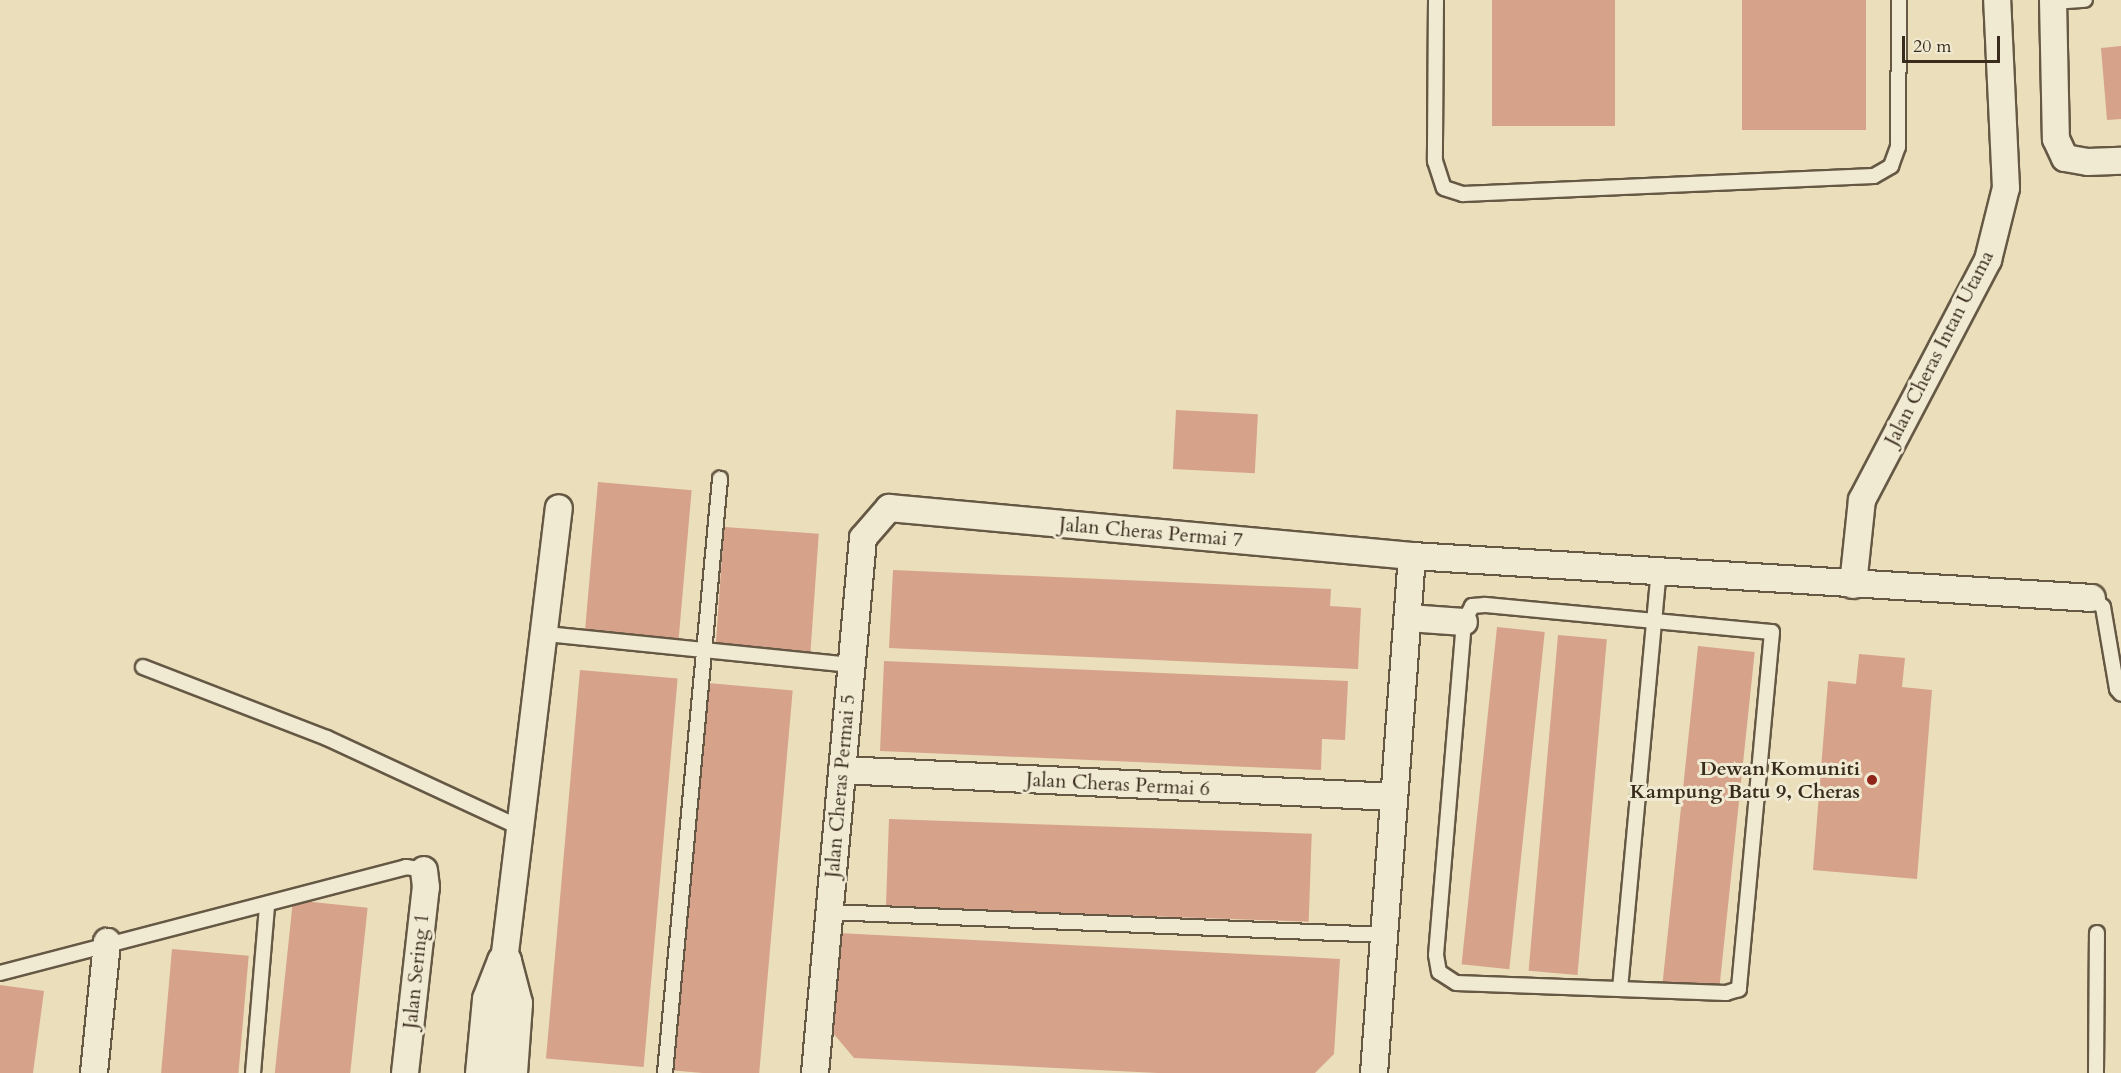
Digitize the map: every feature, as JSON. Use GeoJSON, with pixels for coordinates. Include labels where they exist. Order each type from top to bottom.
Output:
{"type":"FeatureCollection","features":[{"type":"Feature","properties":{"kind":"street","name":"Jalan Cheras Intan Utama"},"geometry":{"type":"LineString","coordinates":[[1853,585],[1862,500],[1988,260],[2006,188],[1996,0]]}},
{"type":"Feature","properties":{"kind":"street"},"geometry":{"type":"LineString","coordinates":[[2053,1],[2056,139],[2065,158],[2088,162],[2121,161]]}},
{"type":"Feature","properties":{"kind":"street"},"geometry":{"type":"LineString","coordinates":[[482,1073],[489,999],[504,961],[523,829],[559,508]]}},
{"type":"Feature","properties":{"kind":"street","name":"Jalan Cheras Permai 7"},"geometry":{"type":"LineString","coordinates":[[889,508],[1412,556],[2092,598]]}},
{"type":"Feature","properties":{"kind":"street","name":"Jalan Cheras Permai 5"},"geometry":{"type":"LineString","coordinates":[[815,1073],[863,538],[889,508]]}},
{"type":"Feature","properties":{"kind":"street"},"geometry":{"type":"LineString","coordinates":[[1374,1073],[1412,556]]}},
{"type":"Feature","properties":{"kind":"street"},"geometry":{"type":"LineString","coordinates":[[1408,618],[1464,622]]}},
{"type":"Feature","properties":{"kind":"street","name":"Jalan Cheras Permai 6"},"geometry":{"type":"LineString","coordinates":[[842,770],[1394,797]]}},
{"type":"Feature","properties":{"kind":"street","name":"Jalan Sering 1"},"geometry":{"type":"LineString","coordinates":[[405,1073],[426,887],[424,870]]}},
{"type":"Feature","properties":{"kind":"street"},"geometry":{"type":"LineString","coordinates":[[94,1073],[107,942]]}},
{"type":"Feature","properties":{"kind":"street"},"geometry":{"type":"LineString","coordinates":[[504,961],[515,1003],[510,1073]]}},
{"type":"Feature","properties":{"kind":"lane"},"geometry":{"type":"LineString","coordinates":[[1436,0],[1435,161],[1444,188],[1463,194],[1874,176],[1891,166],[1898,147],[1899,0]]}},
{"type":"Feature","properties":{"kind":"lane"},"geometry":{"type":"LineString","coordinates":[[2053,1],[2085,0]]}},
{"type":"Feature","properties":{"kind":"lane"},"geometry":{"type":"LineString","coordinates":[[665,1073],[720,479]]}},
{"type":"Feature","properties":{"kind":"lane"},"geometry":{"type":"LineString","coordinates":[[1620,989],[1659,572]]}},
{"type":"Feature","properties":{"kind":"lane"},"geometry":{"type":"LineString","coordinates":[[2092,598],[2103,608],[2116,689],[2121,694]]}},
{"type":"Feature","properties":{"kind":"lane"},"geometry":{"type":"LineString","coordinates":[[1485,605],[1655,620],[1772,632],[1739,989],[1726,993],[1456,983],[1439,972],[1436,955],[1464,622],[1472,606],[1485,605]]}},
{"type":"Feature","properties":{"kind":"lane"},"geometry":{"type":"LineString","coordinates":[[546,634],[851,665]]}},
{"type":"Feature","properties":{"kind":"lane"},"geometry":{"type":"LineString","coordinates":[[143,667],[327,738],[523,829]]}},
{"type":"Feature","properties":{"kind":"lane"},"geometry":{"type":"LineString","coordinates":[[0,973],[107,942],[267,906],[406,867],[424,870]]}},
{"type":"Feature","properties":{"kind":"lane"},"geometry":{"type":"LineString","coordinates":[[253,1073],[267,906]]}},
{"type":"Feature","properties":{"kind":"lane"},"geometry":{"type":"LineString","coordinates":[[829,912],[1384,935]]}},
{"type":"Feature","properties":{"kind":"lane"},"geometry":{"type":"LineString","coordinates":[[2096,1073],[2097,933]]}},
{"type":"Feature","properties":{"kind":"building"},"geometry":{"type":"Polygon","coordinates":[[[1492,0],[1615,0],[1615,126],[1492,126],[1492,0]]]}},
{"type":"Feature","properties":{"kind":"building"},"geometry":{"type":"Polygon","coordinates":[[[1742,0],[1866,0],[1866,130],[1742,130],[1742,0]]]}},
{"type":"Feature","properties":{"kind":"building"},"geometry":{"type":"Polygon","coordinates":[[[2121,46],[2121,119],[2107,120],[2101,48],[2121,46]]]}},
{"type":"Feature","properties":{"kind":"building"},"geometry":{"type":"Polygon","coordinates":[[[1176,410],[1258,414],[1255,473],[1173,469],[1176,410]]]}},
{"type":"Feature","properties":{"kind":"building"},"geometry":{"type":"Polygon","coordinates":[[[598,482],[692,490],[678,643],[585,634],[598,482]]]}},
{"type":"Feature","properties":{"kind":"building"},"geometry":{"type":"Polygon","coordinates":[[[724,527],[819,534],[810,654],[716,648],[724,527]]]}},
{"type":"Feature","properties":{"kind":"building"},"geometry":{"type":"Polygon","coordinates":[[[893,570],[1331,589],[1330,606],[1361,608],[1358,669],[889,648],[893,570]]]}},
{"type":"Feature","properties":{"kind":"building"},"geometry":{"type":"Polygon","coordinates":[[[1497,627],[1545,632],[1509,969],[1462,964],[1497,627]]]}},
{"type":"Feature","properties":{"kind":"building"},"geometry":{"type":"Polygon","coordinates":[[[1558,635],[1607,639],[1577,975],[1529,971],[1558,635]]]}},
{"type":"Feature","properties":{"kind":"building"},"geometry":{"type":"Polygon","coordinates":[[[1698,646],[1755,652],[1719,990],[1662,984],[1698,646]]]}},
{"type":"Feature","properties":{"kind":"building","name":"Dewan Komuniti Kampung Batu 9, Cheras"},"geometry":{"type":"Polygon","coordinates":[[[1859,654],[1905,658],[1902,687],[1932,690],[1917,879],[1813,870],[1828,681],[1856,684],[1859,654]]]}},
{"type":"Feature","properties":{"kind":"building"},"geometry":{"type":"Polygon","coordinates":[[[884,661],[1348,681],[1345,740],[1322,739],[1321,770],[880,751],[884,661]]]}},
{"type":"Feature","properties":{"kind":"building"},"geometry":{"type":"Polygon","coordinates":[[[580,670],[678,679],[644,1067],[546,1059],[580,670]]]}},
{"type":"Feature","properties":{"kind":"building"},"geometry":{"type":"Polygon","coordinates":[[[708,683],[793,690],[759,1073],[674,1071],[708,683]]]}},
{"type":"Feature","properties":{"kind":"building"},"geometry":{"type":"Polygon","coordinates":[[[889,819],[1312,834],[1309,922],[886,907],[889,819]]]}},
{"type":"Feature","properties":{"kind":"building"},"geometry":{"type":"Polygon","coordinates":[[[293,900],[368,908],[350,1073],[275,1073],[293,900]]]}},
{"type":"Feature","properties":{"kind":"building"},"geometry":{"type":"Polygon","coordinates":[[[838,933],[1340,959],[1334,1054],[1315,1073],[1158,1073],[854,1058],[833,1033],[838,933]]]}},
{"type":"Feature","properties":{"kind":"building"},"geometry":{"type":"Polygon","coordinates":[[[172,949],[249,956],[238,1073],[161,1073],[172,949]]]}},
{"type":"Feature","properties":{"kind":"building"},"geometry":{"type":"Polygon","coordinates":[[[0,985],[44,991],[33,1073],[0,1073],[0,985]]]}},
{"type":"Feature","properties":{"kind":"place","name":"Dewan Komuniti Kampung Batu 9, Cheras"},"geometry":{"type":"Point","coordinates":[1872,780]}}]}
